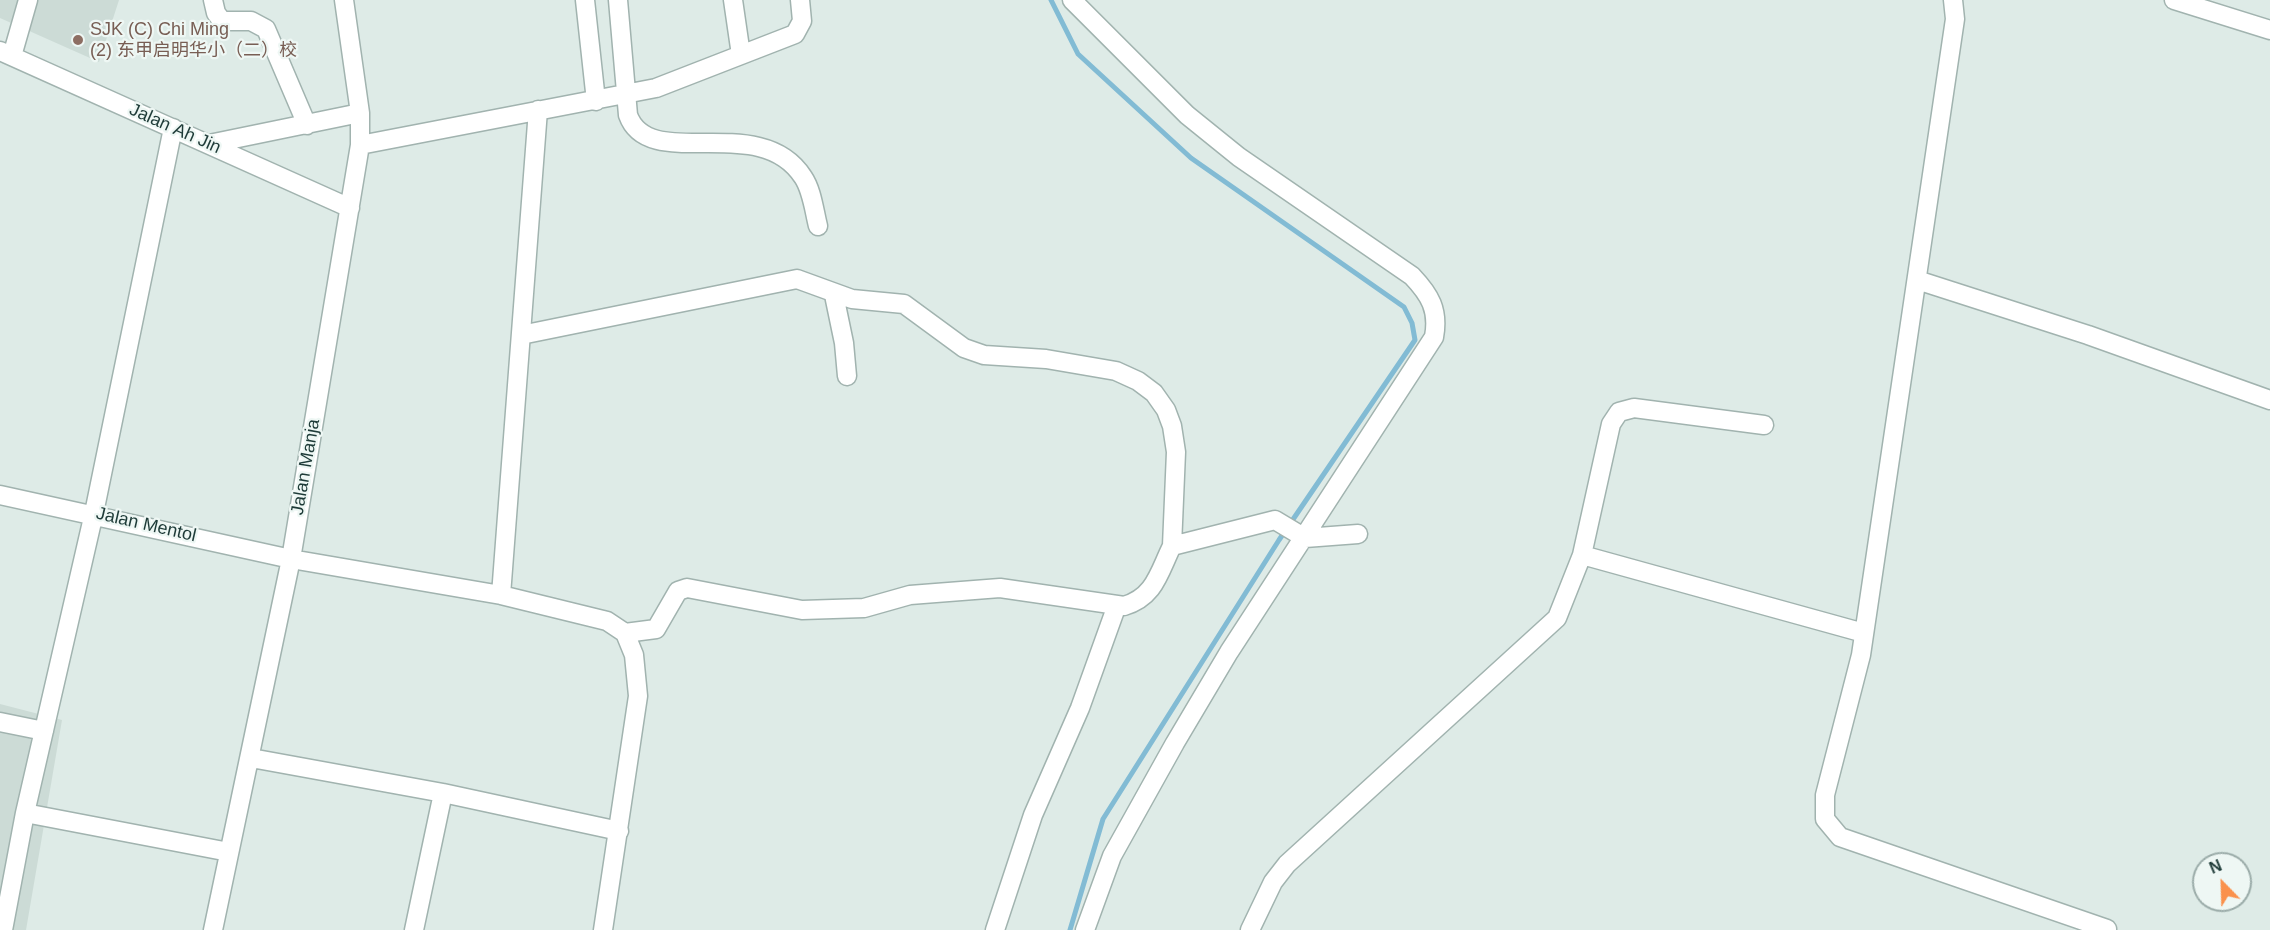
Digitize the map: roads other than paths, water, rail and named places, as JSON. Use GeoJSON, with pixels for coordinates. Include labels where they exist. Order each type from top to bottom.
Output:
{"type":"FeatureCollection","features":[{"type":"Feature","properties":{"kind":"street"},"geometry":{"type":"LineString","coordinates":[[6,53],[28,0]]}},
{"type":"Feature","properties":{"kind":"street"},"geometry":{"type":"LineString","coordinates":[[213,0],[216,13],[222,21],[251,21],[266,28],[307,124]]}},
{"type":"Feature","properties":{"kind":"street","name":"Jalan Manja"},"geometry":{"type":"LineString","coordinates":[[213,930],[291,559],[360,145],[360,113],[344,0]]}},
{"type":"Feature","properties":{"kind":"street"},"geometry":{"type":"LineString","coordinates":[[585,0],[596,101]]}},
{"type":"Feature","properties":{"kind":"street"},"geometry":{"type":"LineString","coordinates":[[618,0],[632,124],[638,131],[654,140],[692,144],[742,142],[758,146],[791,162],[808,185],[818,226]]}},
{"type":"Feature","properties":{"kind":"street"},"geometry":{"type":"LineString","coordinates":[[734,0],[741,55]]}},
{"type":"Feature","properties":{"kind":"street"},"geometry":{"type":"LineString","coordinates":[[360,145],[656,88],[795,33],[802,21],[800,0]]}},
{"type":"Feature","properties":{"kind":"street"},"geometry":{"type":"LineString","coordinates":[[1072,0],[1187,115],[1239,157],[1412,276],[1435,307],[1437,320],[1434,337],[1302,536],[1229,652],[1135,811],[1112,856],[1085,930]]}},
{"type":"Feature","properties":{"kind":"street"},"geometry":{"type":"LineString","coordinates":[[1953,0],[1955,19],[1864,633],[1825,795],[1825,819],[1840,837],[2107,929]]}},
{"type":"Feature","properties":{"kind":"street"},"geometry":{"type":"LineString","coordinates":[[2174,0],[2270,30]]}},
{"type":"Feature","properties":{"kind":"street","name":"Jalan Ah Jin"},"geometry":{"type":"LineString","coordinates":[[6,53],[350,208]]}},
{"type":"Feature","properties":{"kind":"street"},"geometry":{"type":"LineString","coordinates":[[501,595],[538,110]]}},
{"type":"Feature","properties":{"kind":"street"},"geometry":{"type":"LineString","coordinates":[[209,144],[360,113]]}},
{"type":"Feature","properties":{"kind":"street"},"geometry":{"type":"LineString","coordinates":[[3,930],[25,813],[94,513],[172,128]]}},
{"type":"Feature","properties":{"kind":"street"},"geometry":{"type":"LineString","coordinates":[[521,335],[797,279],[852,300],[904,304],[964,348],[984,355],[1046,359],[1116,371],[1138,381],[1154,393],[1166,410],[1172,426],[1176,452],[1172,546],[1151,590],[1140,602],[1117,605],[1000,588],[910,595],[864,608],[802,610],[687,588],[678,591],[656,629],[625,633],[634,654],[638,696],[603,930]]}},
{"type":"Feature","properties":{"kind":"street"},"geometry":{"type":"LineString","coordinates":[[1917,280],[2088,335],[2270,400]]}},
{"type":"Feature","properties":{"kind":"street"},"geometry":{"type":"LineString","coordinates":[[834,295],[844,343],[847,376]]}},
{"type":"Feature","properties":{"kind":"street"},"geometry":{"type":"LineString","coordinates":[[1250,930],[1273,882],[1287,864],[1557,618],[1582,555],[1611,424],[1619,412],[1634,408],[1764,425]]}},
{"type":"Feature","properties":{"kind":"street","name":"Jalan Mentol"},"geometry":{"type":"LineString","coordinates":[[0,495],[94,513],[291,559],[501,595],[607,621],[625,633]]}},
{"type":"Feature","properties":{"kind":"street"},"geometry":{"type":"LineString","coordinates":[[1172,546],[1275,520],[1302,536],[1358,534]]}},
{"type":"Feature","properties":{"kind":"street"},"geometry":{"type":"LineString","coordinates":[[1582,555],[1864,633]]}},
{"type":"Feature","properties":{"kind":"street"},"geometry":{"type":"LineString","coordinates":[[995,930],[1033,815],[1080,708],[1117,605]]}},
{"type":"Feature","properties":{"kind":"street"},"geometry":{"type":"LineString","coordinates":[[0,722],[44,730]]}},
{"type":"Feature","properties":{"kind":"street"},"geometry":{"type":"LineString","coordinates":[[250,758],[443,793],[619,831]]}},
{"type":"Feature","properties":{"kind":"street"},"geometry":{"type":"LineString","coordinates":[[414,930],[443,793]]}},
{"type":"Feature","properties":{"kind":"street"},"geometry":{"type":"LineString","coordinates":[[25,813],[229,852]]}},
{"type":"Feature","properties":{"kind":"waterway"},"geometry":{"type":"LineString","coordinates":[[1051,0],[1078,54],[1191,158],[1404,307],[1412,323],[1415,340],[1279,540],[1103,819],[1070,930]]}},
{"type":"Feature","properties":{"kind":"place","name":"SJK (C) Chi Ming (2) 东甲启明华小（二）校"},"geometry":{"type":"Point","coordinates":[78,40]}}]}
